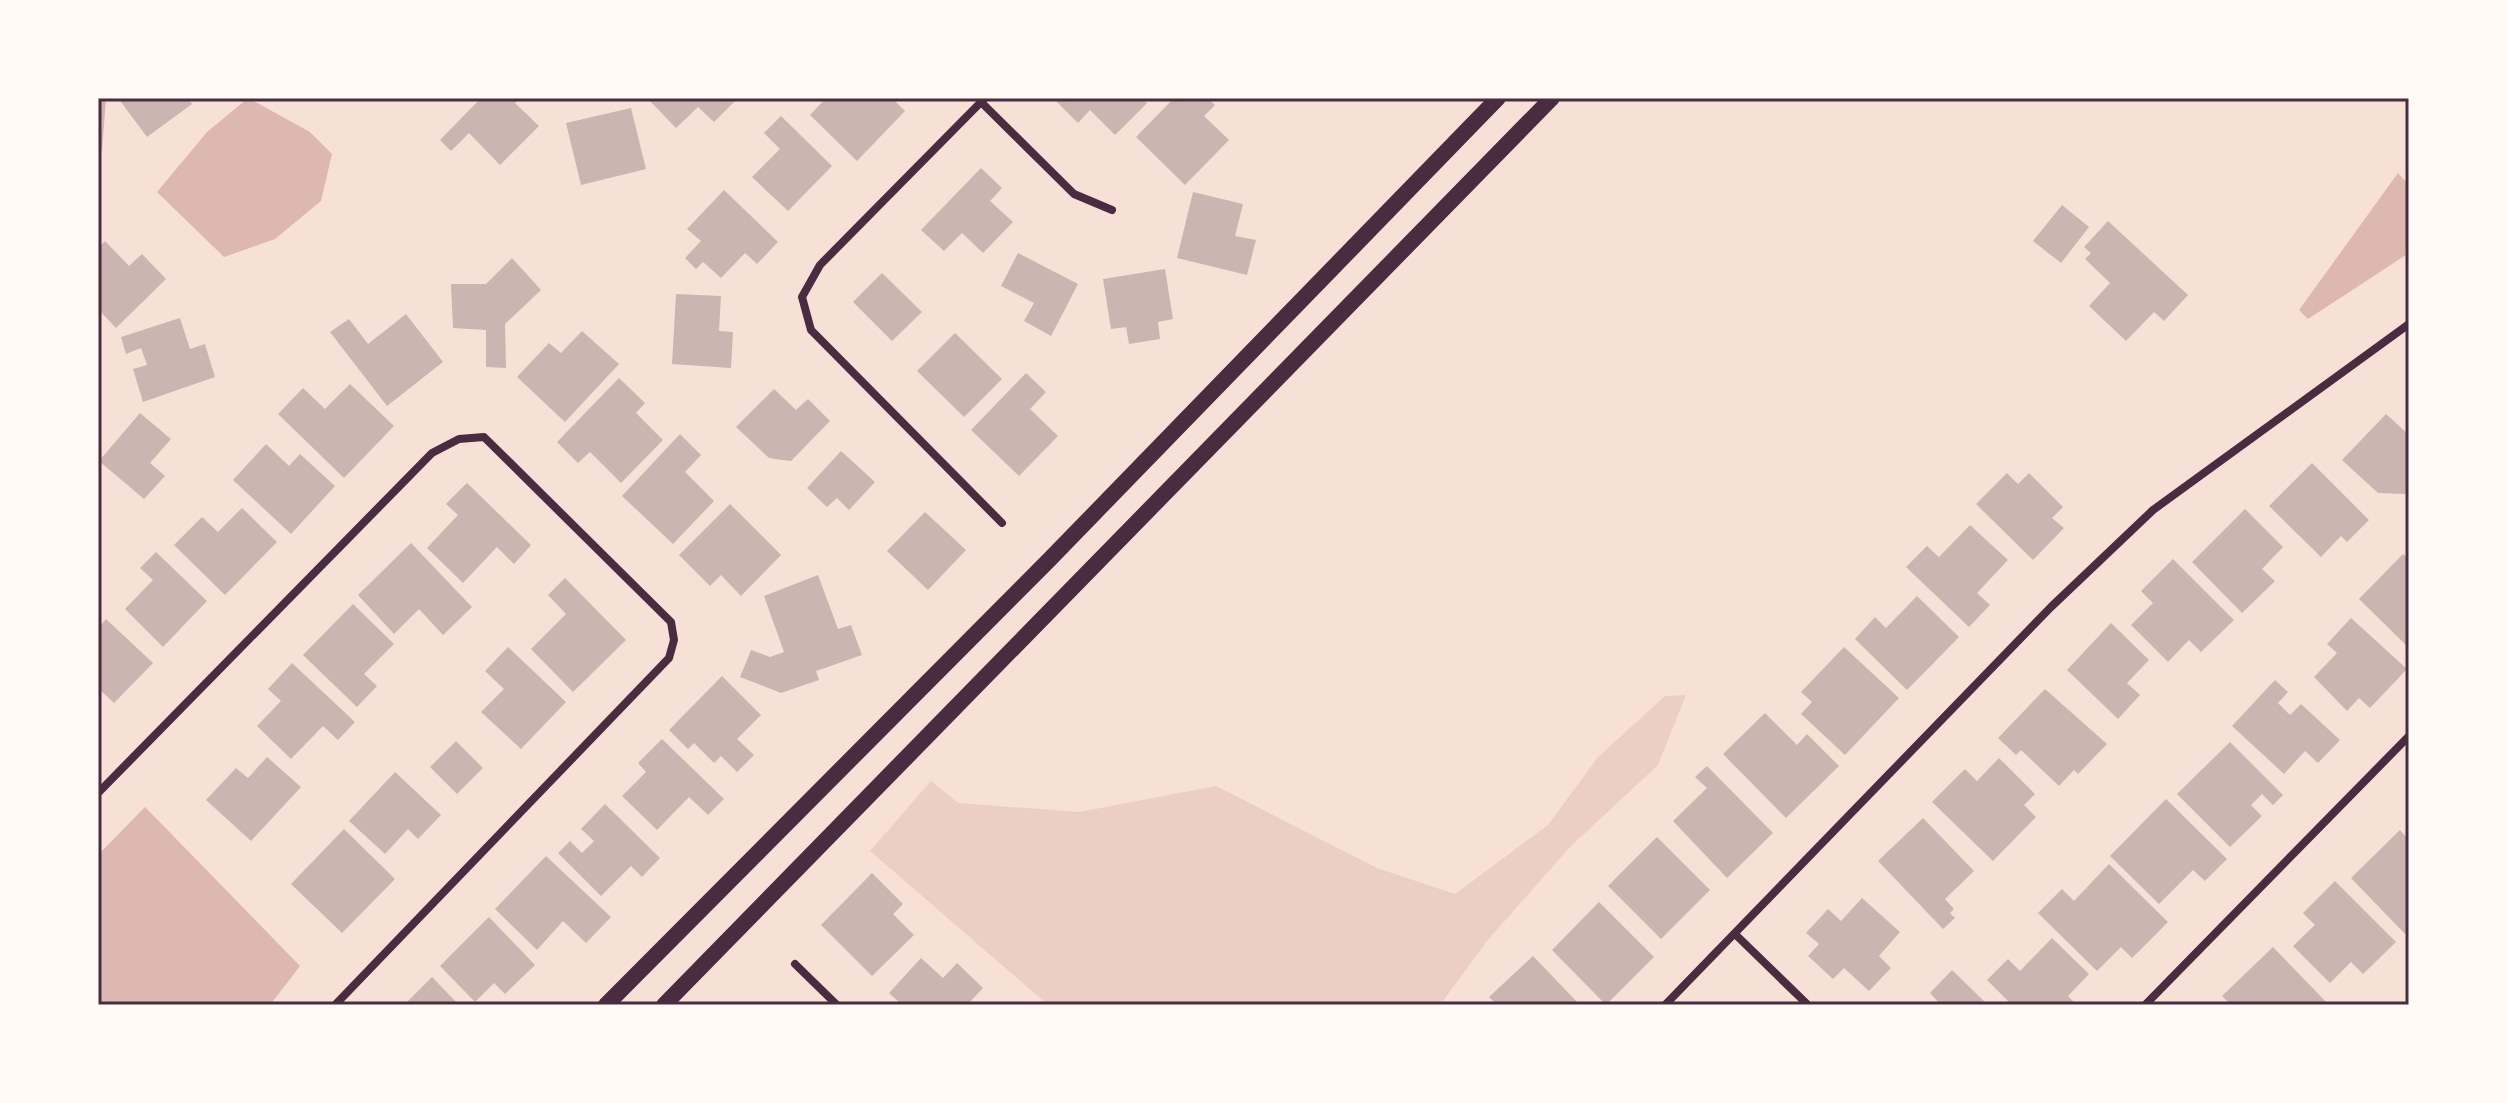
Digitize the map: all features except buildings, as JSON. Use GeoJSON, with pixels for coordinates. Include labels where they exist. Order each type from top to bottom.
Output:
{"type":"FeatureCollection","features":[{"type":"Feature","properties":{"kind":"main road"},"geometry":{"type":"LineString","coordinates":[[606,1005],[1049,560],[1498,98]]}},
{"type":"Feature","properties":{"kind":"main road"},"geometry":{"type":"LineString","coordinates":[[664,1005],[1552,98]]}},
{"type":"Feature","properties":{"kind":"street"},"geometry":{"type":"LineString","coordinates":[[1002,523],[811,330],[802,297],[820,265],[983,100],[1074,194],[1112,210]]}},
{"type":"Feature","properties":{"kind":"street"},"geometry":{"type":"LineString","coordinates":[[1665,1005],[2051,607],[2153,510],[2408,328]]}},
{"type":"Feature","properties":{"kind":"street"},"geometry":{"type":"LineString","coordinates":[[98,793],[432,453],[459,439],[484,437],[671,622],[674,640],[669,658],[335,1005]]}},
{"type":"Feature","properties":{"kind":"street"},"geometry":{"type":"LineString","coordinates":[[2145,1005],[2409,736]]}},
{"type":"Feature","properties":{"kind":"street"},"geometry":{"type":"LineString","coordinates":[[1736,935],[1808,1005]]}},
{"type":"Feature","properties":{"kind":"street"},"geometry":{"type":"LineString","coordinates":[[795,964],[837,1005]]}},
{"type":"Feature","properties":{"kind":"shaded area"},"geometry":{"type":"Polygon","coordinates":[[[248,98],[310,132],[332,154],[321,201],[275,239],[224,257],[157,192],[207,132],[248,98]]]}},
{"type":"Feature","properties":{"kind":"shaded area"},"geometry":{"type":"Polygon","coordinates":[[[2398,173],[2409,185],[2409,253],[2308,319],[2299,310],[2398,173]]]}},
{"type":"Feature","properties":{"kind":"shaded area"},"geometry":{"type":"Polygon","coordinates":[[[1686,695],[1658,765],[1570,847],[1487,941],[1440,1005],[1048,1005],[870,851],[931,781],[958,803],[1079,812],[1216,786],[1377,868],[1455,894],[1548,825],[1598,757],[1665,696],[1686,695]]]}},
{"type":"Feature","properties":{"kind":"shaded area"},"geometry":{"type":"Polygon","coordinates":[[[145,807],[300,966],[270,1005],[98,1005],[98,855],[145,807]]]}}]}
